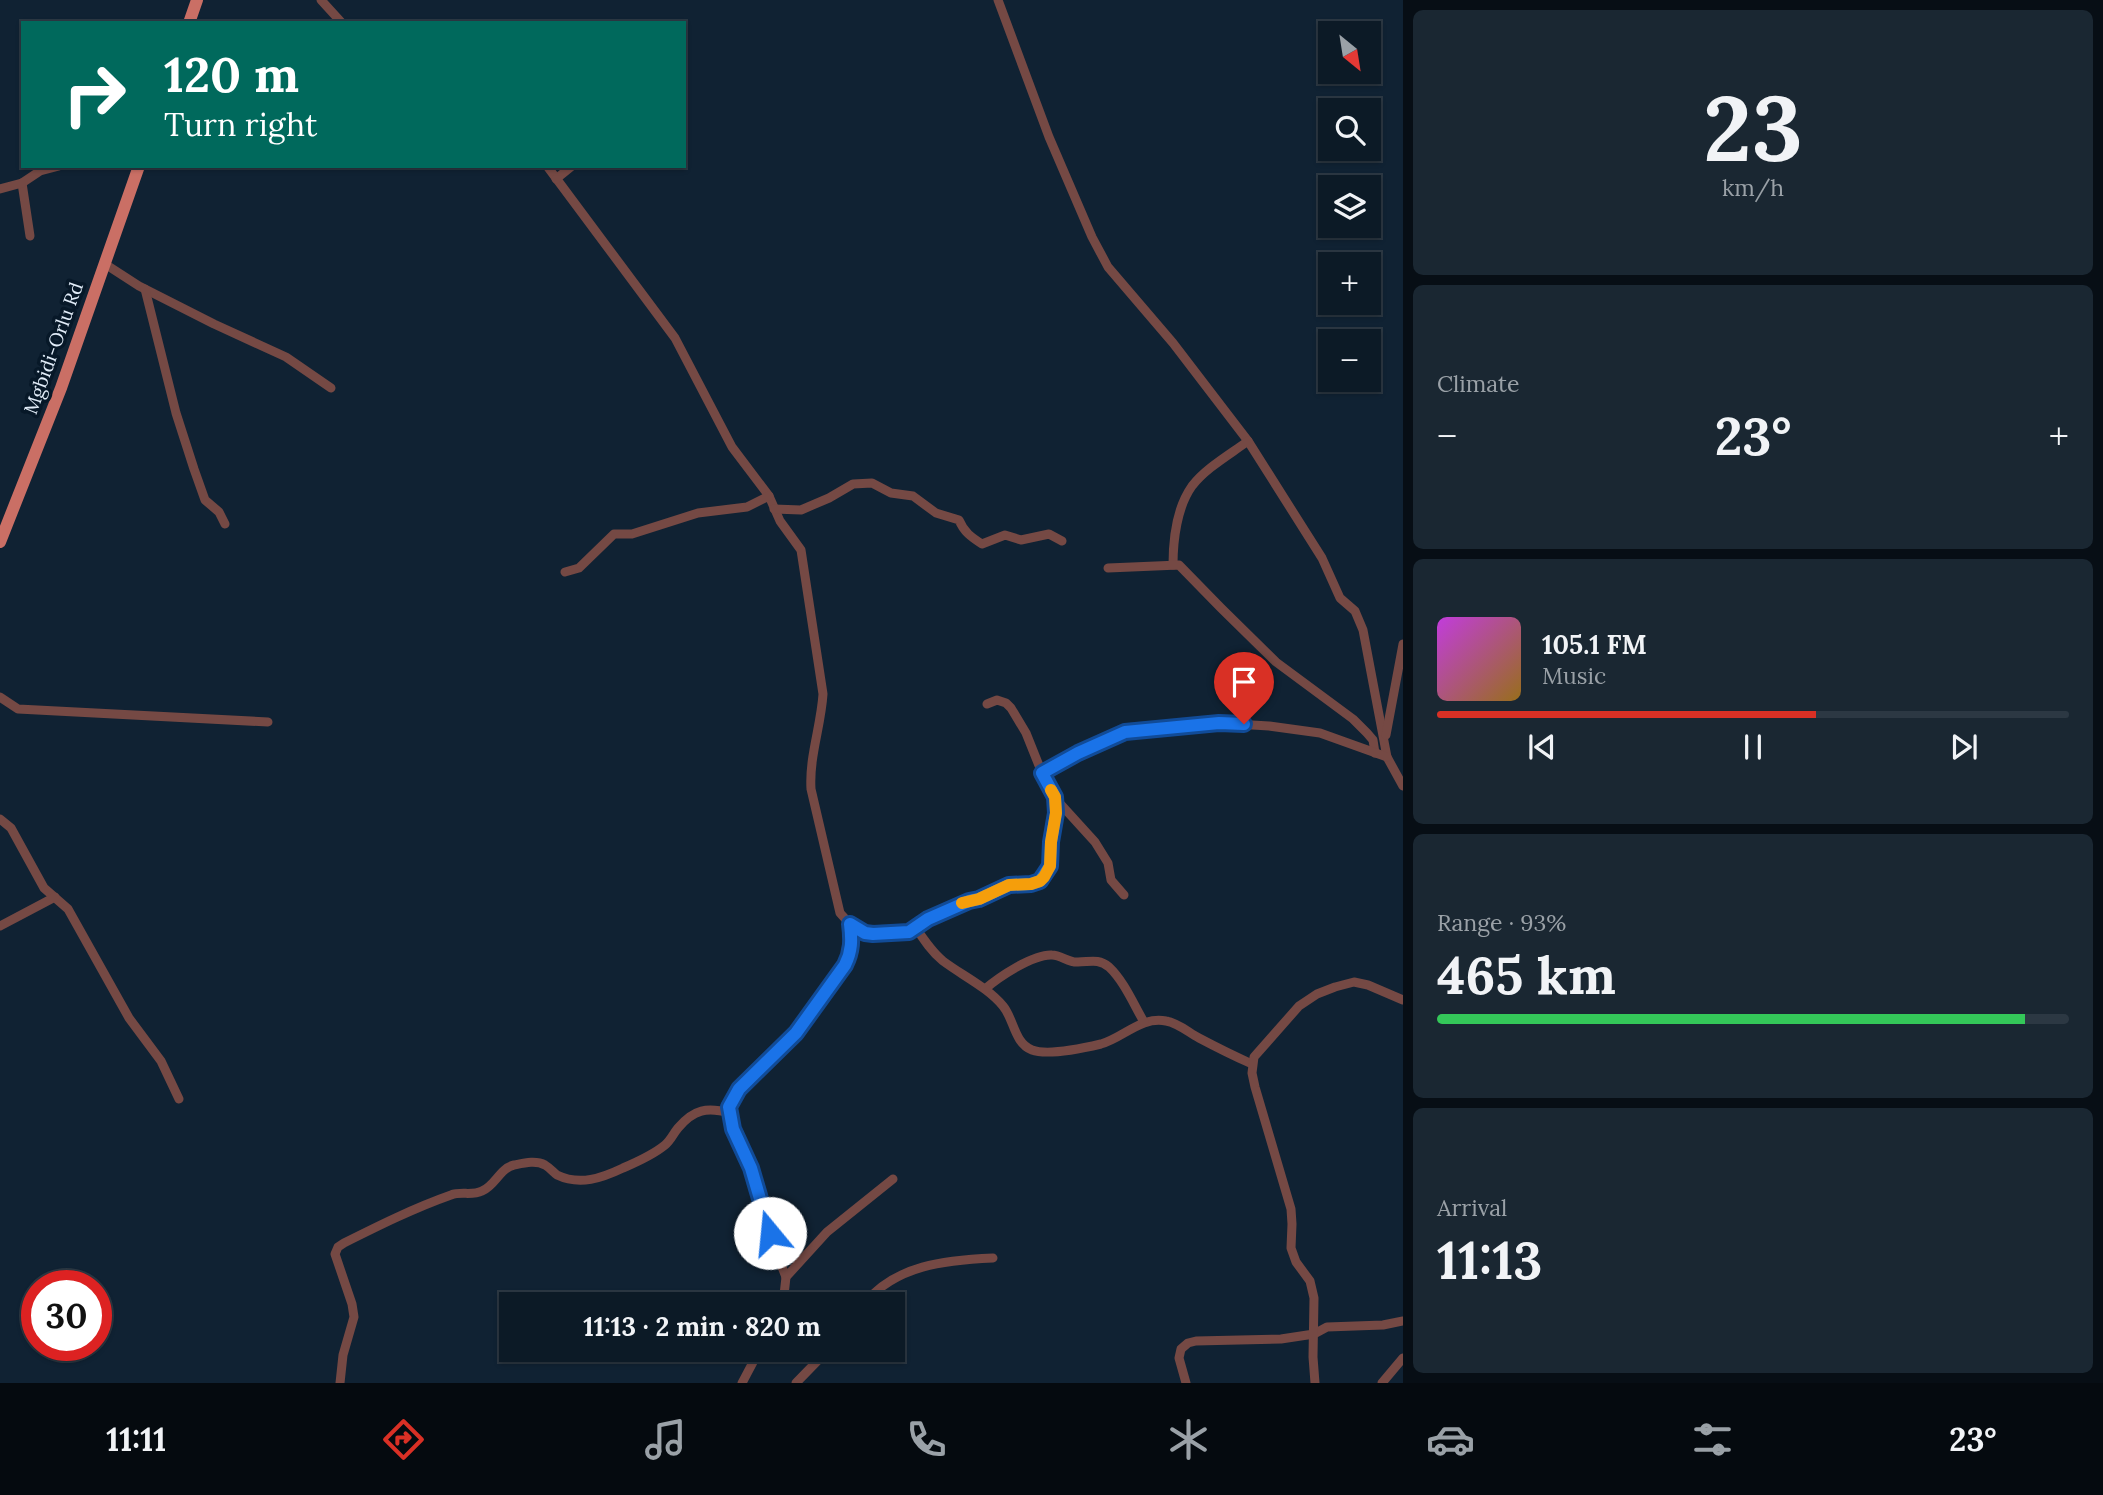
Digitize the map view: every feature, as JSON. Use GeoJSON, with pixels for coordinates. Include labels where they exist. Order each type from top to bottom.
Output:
{"type":"FeatureCollection","features":[{"type":"Feature","properties":{"kind":"main road"},"geometry":{"type":"LineString","coordinates":[[190,21],[197,0]]}},
{"type":"Feature","properties":{"kind":"main road","name":"Mgbidi-Orlu Rd"},"geometry":{"type":"LineString","coordinates":[[0,542],[61,388],[138,168]]}},
{"type":"Feature","properties":{"kind":"street"},"geometry":{"type":"LineString","coordinates":[[321,0],[340,21]]}},
{"type":"Feature","properties":{"kind":"street"},"geometry":{"type":"LineString","coordinates":[[998,0],[1049,138],[1108,267],[1173,343],[1248,441],[1322,558],[1340,598],[1355,611],[1360,620],[1387,757],[1403,786]]}},
{"type":"Feature","properties":{"kind":"street"},"geometry":{"type":"LineString","coordinates":[[0,189],[22,183],[40,171],[51,168]]}},
{"type":"Feature","properties":{"kind":"street"},"geometry":{"type":"LineString","coordinates":[[548,168],[675,338],[732,447],[769,496],[780,521],[800,550],[824,694],[810,775],[811,789],[840,913],[850,924],[865,933],[909,932],[928,919],[1009,885],[1040,881],[1050,866],[1056,813],[1055,797]]}},
{"type":"Feature","properties":{"kind":"street"},"geometry":{"type":"LineString","coordinates":[[556,178],[569,168]]}},
{"type":"Feature","properties":{"kind":"street"},"geometry":{"type":"LineString","coordinates":[[22,183],[30,236]]}},
{"type":"Feature","properties":{"kind":"street"},"geometry":{"type":"LineString","coordinates":[[105,264],[145,289],[286,356],[331,388]]}},
{"type":"Feature","properties":{"kind":"street"},"geometry":{"type":"LineString","coordinates":[[145,289],[176,413],[194,469],[205,499],[219,512],[225,524]]}},
{"type":"Feature","properties":{"kind":"street"},"geometry":{"type":"LineString","coordinates":[[1173,565],[1178,520],[1185,499],[1207,471],[1248,441]]}},
{"type":"Feature","properties":{"kind":"street"},"geometry":{"type":"LineString","coordinates":[[774,509],[801,510],[853,484],[872,483],[891,494],[914,496],[936,513],[959,520],[962,528],[982,544],[1005,535],[1021,540],[1049,534],[1062,541]]}},
{"type":"Feature","properties":{"kind":"street"},"geometry":{"type":"LineString","coordinates":[[565,572],[579,568],[614,534],[632,534],[698,513],[747,507],[769,496]]}},
{"type":"Feature","properties":{"kind":"street"},"geometry":{"type":"LineString","coordinates":[[1108,568],[1179,565],[1276,662],[1360,726],[1373,740],[1375,753]]}},
{"type":"Feature","properties":{"kind":"street"},"geometry":{"type":"LineString","coordinates":[[1385,744],[1403,644]]}},
{"type":"Feature","properties":{"kind":"street"},"geometry":{"type":"LineString","coordinates":[[0,697],[18,709],[268,722]]}},
{"type":"Feature","properties":{"kind":"street"},"geometry":{"type":"LineString","coordinates":[[987,704],[997,700],[1012,708],[1055,797],[1099,847],[1108,863],[1111,880],[1124,895]]}},
{"type":"Feature","properties":{"kind":"street"},"geometry":{"type":"LineString","coordinates":[[1042,773],[1125,732],[1219,723],[1320,733],[1387,757]]}},
{"type":"Feature","properties":{"kind":"street"},"geometry":{"type":"LineString","coordinates":[[0,819],[11,828],[44,888],[68,909],[129,1018],[162,1062],[179,1099]]}},
{"type":"Feature","properties":{"kind":"street"},"geometry":{"type":"LineString","coordinates":[[0,926],[55,897]]}},
{"type":"Feature","properties":{"kind":"street"},"geometry":{"type":"LineString","coordinates":[[784,1292],[786,1277],[751,1168],[733,1129],[729,1107],[739,1089],[796,1033],[845,965],[852,939],[850,924]]}},
{"type":"Feature","properties":{"kind":"street"},"geometry":{"type":"LineString","coordinates":[[916,928],[940,958],[985,989],[1002,1005],[1009,1014],[1016,1033],[1024,1045],[1032,1050],[1044,1052],[1077,1049],[1104,1043],[1144,1022],[1164,1020],[1179,1025],[1196,1037],[1252,1064]]}},
{"type":"Feature","properties":{"kind":"street"},"geometry":{"type":"LineString","coordinates":[[985,989],[993,981],[1032,959],[1054,955],[1071,962],[1095,960],[1110,968],[1144,1022]]}},
{"type":"Feature","properties":{"kind":"street"},"geometry":{"type":"LineString","coordinates":[[1315,1383],[1314,1298],[1310,1281],[1296,1262],[1291,1248],[1290,1209],[1255,1087],[1252,1064],[1260,1049],[1299,1006],[1317,994],[1354,982],[1403,1000]]}},
{"type":"Feature","properties":{"kind":"street"},"geometry":{"type":"LineString","coordinates":[[340,1383],[343,1355],[354,1317],[335,1254],[338,1247],[453,1194],[482,1191],[492,1185],[506,1168],[513,1165],[536,1161],[555,1174],[574,1181],[599,1178],[663,1147],[687,1118],[695,1113],[713,1109],[730,1113]]}},
{"type":"Feature","properties":{"kind":"street"},"geometry":{"type":"LineString","coordinates":[[786,1277],[827,1232],[894,1179]]}},
{"type":"Feature","properties":{"kind":"street"},"geometry":{"type":"LineString","coordinates":[[873,1292],[909,1271],[936,1263],[993,1258]]}},
{"type":"Feature","properties":{"kind":"street"},"geometry":{"type":"LineString","coordinates":[[1186,1383],[1180,1358],[1181,1349],[1188,1343],[1223,1339],[1281,1339],[1314,1334],[1327,1327],[1383,1325],[1403,1321]]}},
{"type":"Feature","properties":{"kind":"street"},"geometry":{"type":"LineString","coordinates":[[1382,1383],[1403,1358]]}},
{"type":"Feature","properties":{"kind":"street"},"geometry":{"type":"LineString","coordinates":[[742,1383],[753,1362]]}},
{"type":"Feature","properties":{"kind":"street"},"geometry":{"type":"LineString","coordinates":[[796,1383],[818,1362]]}},
{"type":"Feature","properties":{"kind":"slow traffic"},"geometry":{"type":"LineString","coordinates":[[962,903],[979,899],[1009,885],[1031,884],[1044,877],[1050,866],[1056,813],[1055,797],[1051,790]]}},
{"type":"Feature","properties":{"kind":"route"},"geometry":{"type":"LineString","coordinates":[[770,1233],[751,1168],[733,1129],[729,1107],[739,1089],[796,1033],[845,965],[852,939],[850,924],[865,933],[909,932],[928,919],[1009,885],[1040,881],[1050,866],[1056,813],[1055,797],[1042,773],[1078,753],[1125,732],[1219,723],[1244,724]]}}]}
